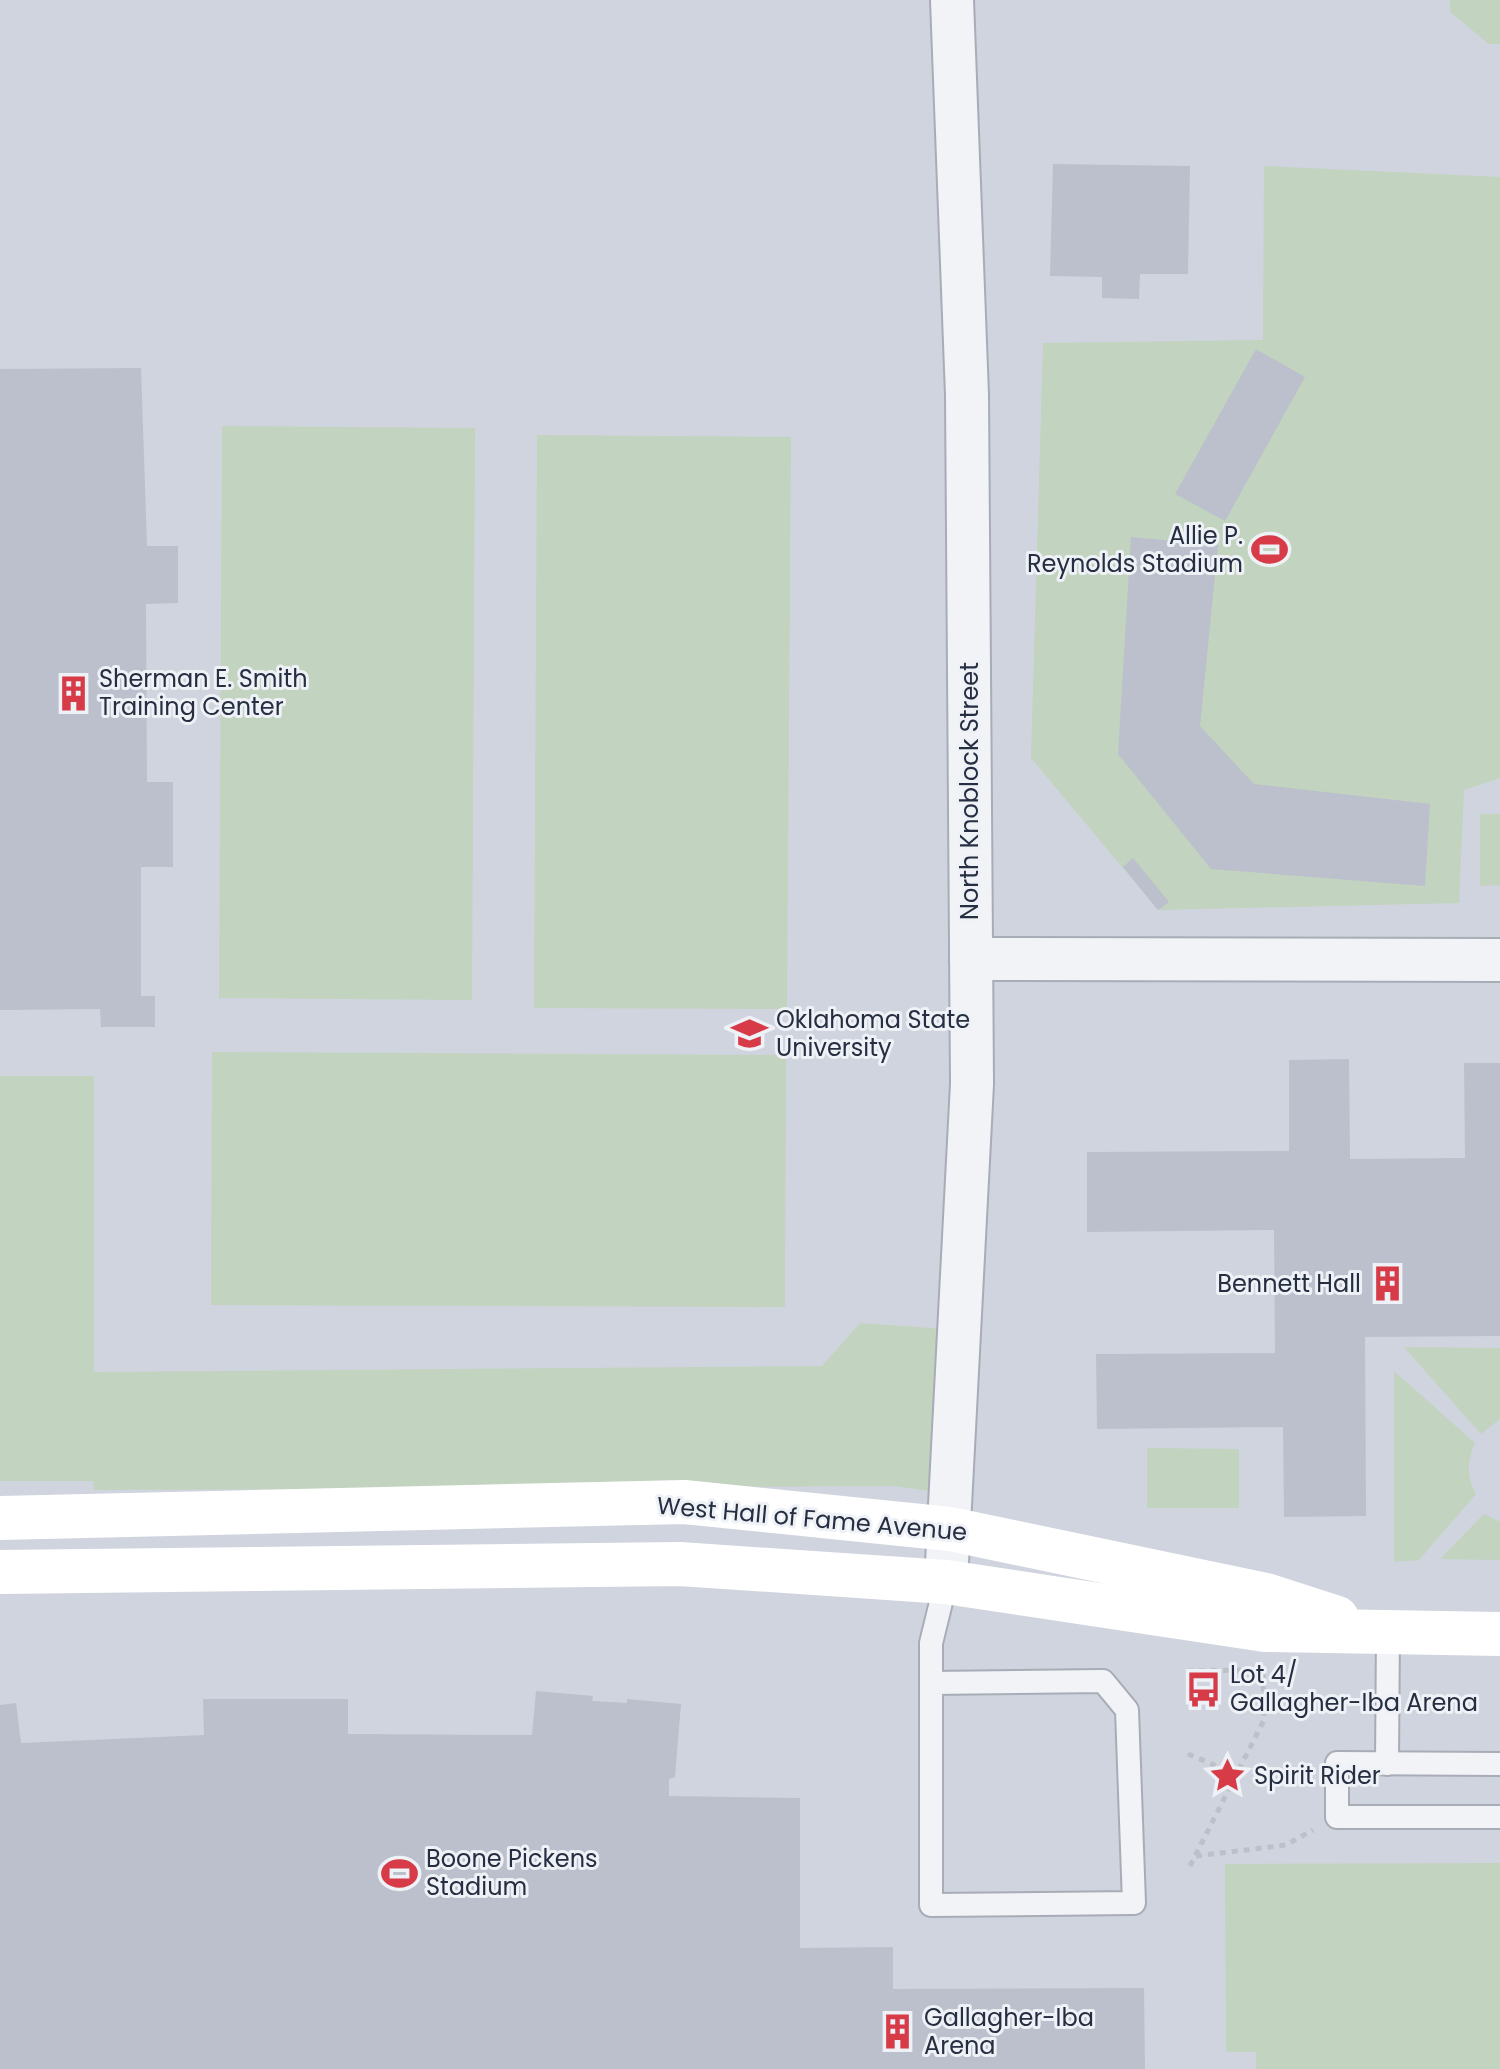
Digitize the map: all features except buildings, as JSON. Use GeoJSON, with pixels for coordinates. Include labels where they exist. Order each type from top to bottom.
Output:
{"type":"FeatureCollection","features":[{"type":"Feature","properties":{"kind":"main road","name":"West Hall of Fame Avenue"},"geometry":{"type":"LineString","coordinates":[[0,1518],[684,1502],[950,1529],[1266,1595],[1380,1630]]}},
{"type":"Feature","properties":{"kind":"main road","name":"West Hall of Fame Avenue"},"geometry":{"type":"LineString","coordinates":[[0,1572],[680,1564],[946,1582],[1265,1630],[1500,1634]]}},
{"type":"Feature","properties":{"kind":"street","name":"North Knoblock Street"},"geometry":{"type":"LineString","coordinates":[[946,1582],[972,1084],[967,395],[952,0]]}},
{"type":"Feature","properties":{"kind":"street"},"geometry":{"type":"LineString","coordinates":[[971,959],[1500,960]]}},
{"type":"Feature","properties":{"kind":"lane"},"geometry":{"type":"LineString","coordinates":[[931,1683],[1103,1681],[1127,1710],[1134,1903],[931,1905],[931,1683],[931,1643],[946,1582]]}},
{"type":"Feature","properties":{"kind":"lane"},"geometry":{"type":"LineString","coordinates":[[1380,1630],[1387,1764]]}},
{"type":"Feature","properties":{"kind":"lane"},"geometry":{"type":"LineString","coordinates":[[1500,1764],[1337,1763],[1337,1817],[1500,1817]]}},
{"type":"Feature","properties":{"kind":"path"},"geometry":{"type":"LineString","coordinates":[[1190,1866],[1264,1720],[1263,1660]]}},
{"type":"Feature","properties":{"kind":"path"},"geometry":{"type":"LineString","coordinates":[[1187,1671],[1263,1670]]}},
{"type":"Feature","properties":{"kind":"path"},"geometry":{"type":"LineString","coordinates":[[1188,1754],[1236,1774]]}},
{"type":"Feature","properties":{"kind":"path"},"geometry":{"type":"LineString","coordinates":[[1195,1856],[1286,1845],[1337,1817]]}},
{"type":"Feature","properties":{"kind":"shaded area","name":"Oklahoma State University"},"geometry":{"type":"Polygon","coordinates":[[[0,0],[1500,0],[1500,2069],[0,2069],[0,0]]]}},
{"type":"Feature","properties":{"kind":"green space"},"geometry":{"type":"Polygon","coordinates":[[[1450,0],[1500,0],[1500,44],[1489,44],[1450,12],[1450,0]]]}},
{"type":"Feature","properties":{"kind":"green space","name":"Allie P. Reynolds Stadium"},"geometry":{"type":"Polygon","coordinates":[[[1264,166],[1500,177],[1500,778],[1464,790],[1459,903],[1158,910],[1031,758],[1043,343],[1263,340],[1264,166]]]}},
{"type":"Feature","properties":{"kind":"green space"},"geometry":{"type":"Polygon","coordinates":[[[222,426],[475,428],[472,1000],[219,998],[222,426]]]}},
{"type":"Feature","properties":{"kind":"green space"},"geometry":{"type":"Polygon","coordinates":[[[537,435],[791,437],[787,1009],[534,1008],[537,435]]]}},
{"type":"Feature","properties":{"kind":"green space"},"geometry":{"type":"Polygon","coordinates":[[[1480,814],[1500,814],[1500,885],[1480,886],[1480,814]]]}},
{"type":"Feature","properties":{"kind":"green space"},"geometry":{"type":"Polygon","coordinates":[[[212,1052],[786,1055],[785,1307],[211,1305],[212,1052]]]}},
{"type":"Feature","properties":{"kind":"green space"},"geometry":{"type":"Polygon","coordinates":[[[0,1076],[94,1076],[94,1372],[822,1366],[860,1323],[960,1330],[952,1494],[894,1486],[94,1490],[93,1481],[0,1481],[0,1076]]]}},
{"type":"Feature","properties":{"kind":"green space"},"geometry":{"type":"Polygon","coordinates":[[[1404,1347],[1500,1348],[1500,1419],[1481,1434],[1404,1347]]]}},
{"type":"Feature","properties":{"kind":"green space"},"geometry":{"type":"Polygon","coordinates":[[[1394,1371],[1475,1443],[1469,1468],[1470,1481],[1476,1494],[1419,1560],[1394,1562],[1394,1371]]]}},
{"type":"Feature","properties":{"kind":"green space"},"geometry":{"type":"Polygon","coordinates":[[[1147,1448],[1239,1449],[1239,1508],[1147,1508],[1147,1448]]]}},
{"type":"Feature","properties":{"kind":"green space"},"geometry":{"type":"Polygon","coordinates":[[[1484,1514],[1500,1522],[1500,1560],[1440,1559],[1484,1514]]]}},
{"type":"Feature","properties":{"kind":"green space"},"geometry":{"type":"Polygon","coordinates":[[[1500,1863],[1500,2069],[1256,2069],[1256,2052],[1226,2052],[1225,1864],[1500,1863]]]}},
{"type":"Feature","properties":{"kind":"place","name":"Allie P. Reynolds Stadium"},"geometry":{"type":"Point","coordinates":[1269,550]}},
{"type":"Feature","properties":{"kind":"place","name":"Sherman E. Smith Training Center"},"geometry":{"type":"Point","coordinates":[73,693]}},
{"type":"Feature","properties":{"kind":"place","name":"Oklahoma State University"},"geometry":{"type":"Point","coordinates":[750,1034]}},
{"type":"Feature","properties":{"kind":"place","name":"Bennett Hall"},"geometry":{"type":"Point","coordinates":[1387,1284]}},
{"type":"Feature","properties":{"kind":"place","name":"Lot 4/ Gallagher-Iba Arena"},"geometry":{"type":"Point","coordinates":[1204,1689]}},
{"type":"Feature","properties":{"kind":"place","name":"Spirit Rider"},"geometry":{"type":"Point","coordinates":[1228,1776]}},
{"type":"Feature","properties":{"kind":"place","name":"Boone Pickens Stadium"},"geometry":{"type":"Point","coordinates":[400,1873]}},
{"type":"Feature","properties":{"kind":"place","name":"Gallagher-Iba Arena"},"geometry":{"type":"Point","coordinates":[898,2032]}}]}
